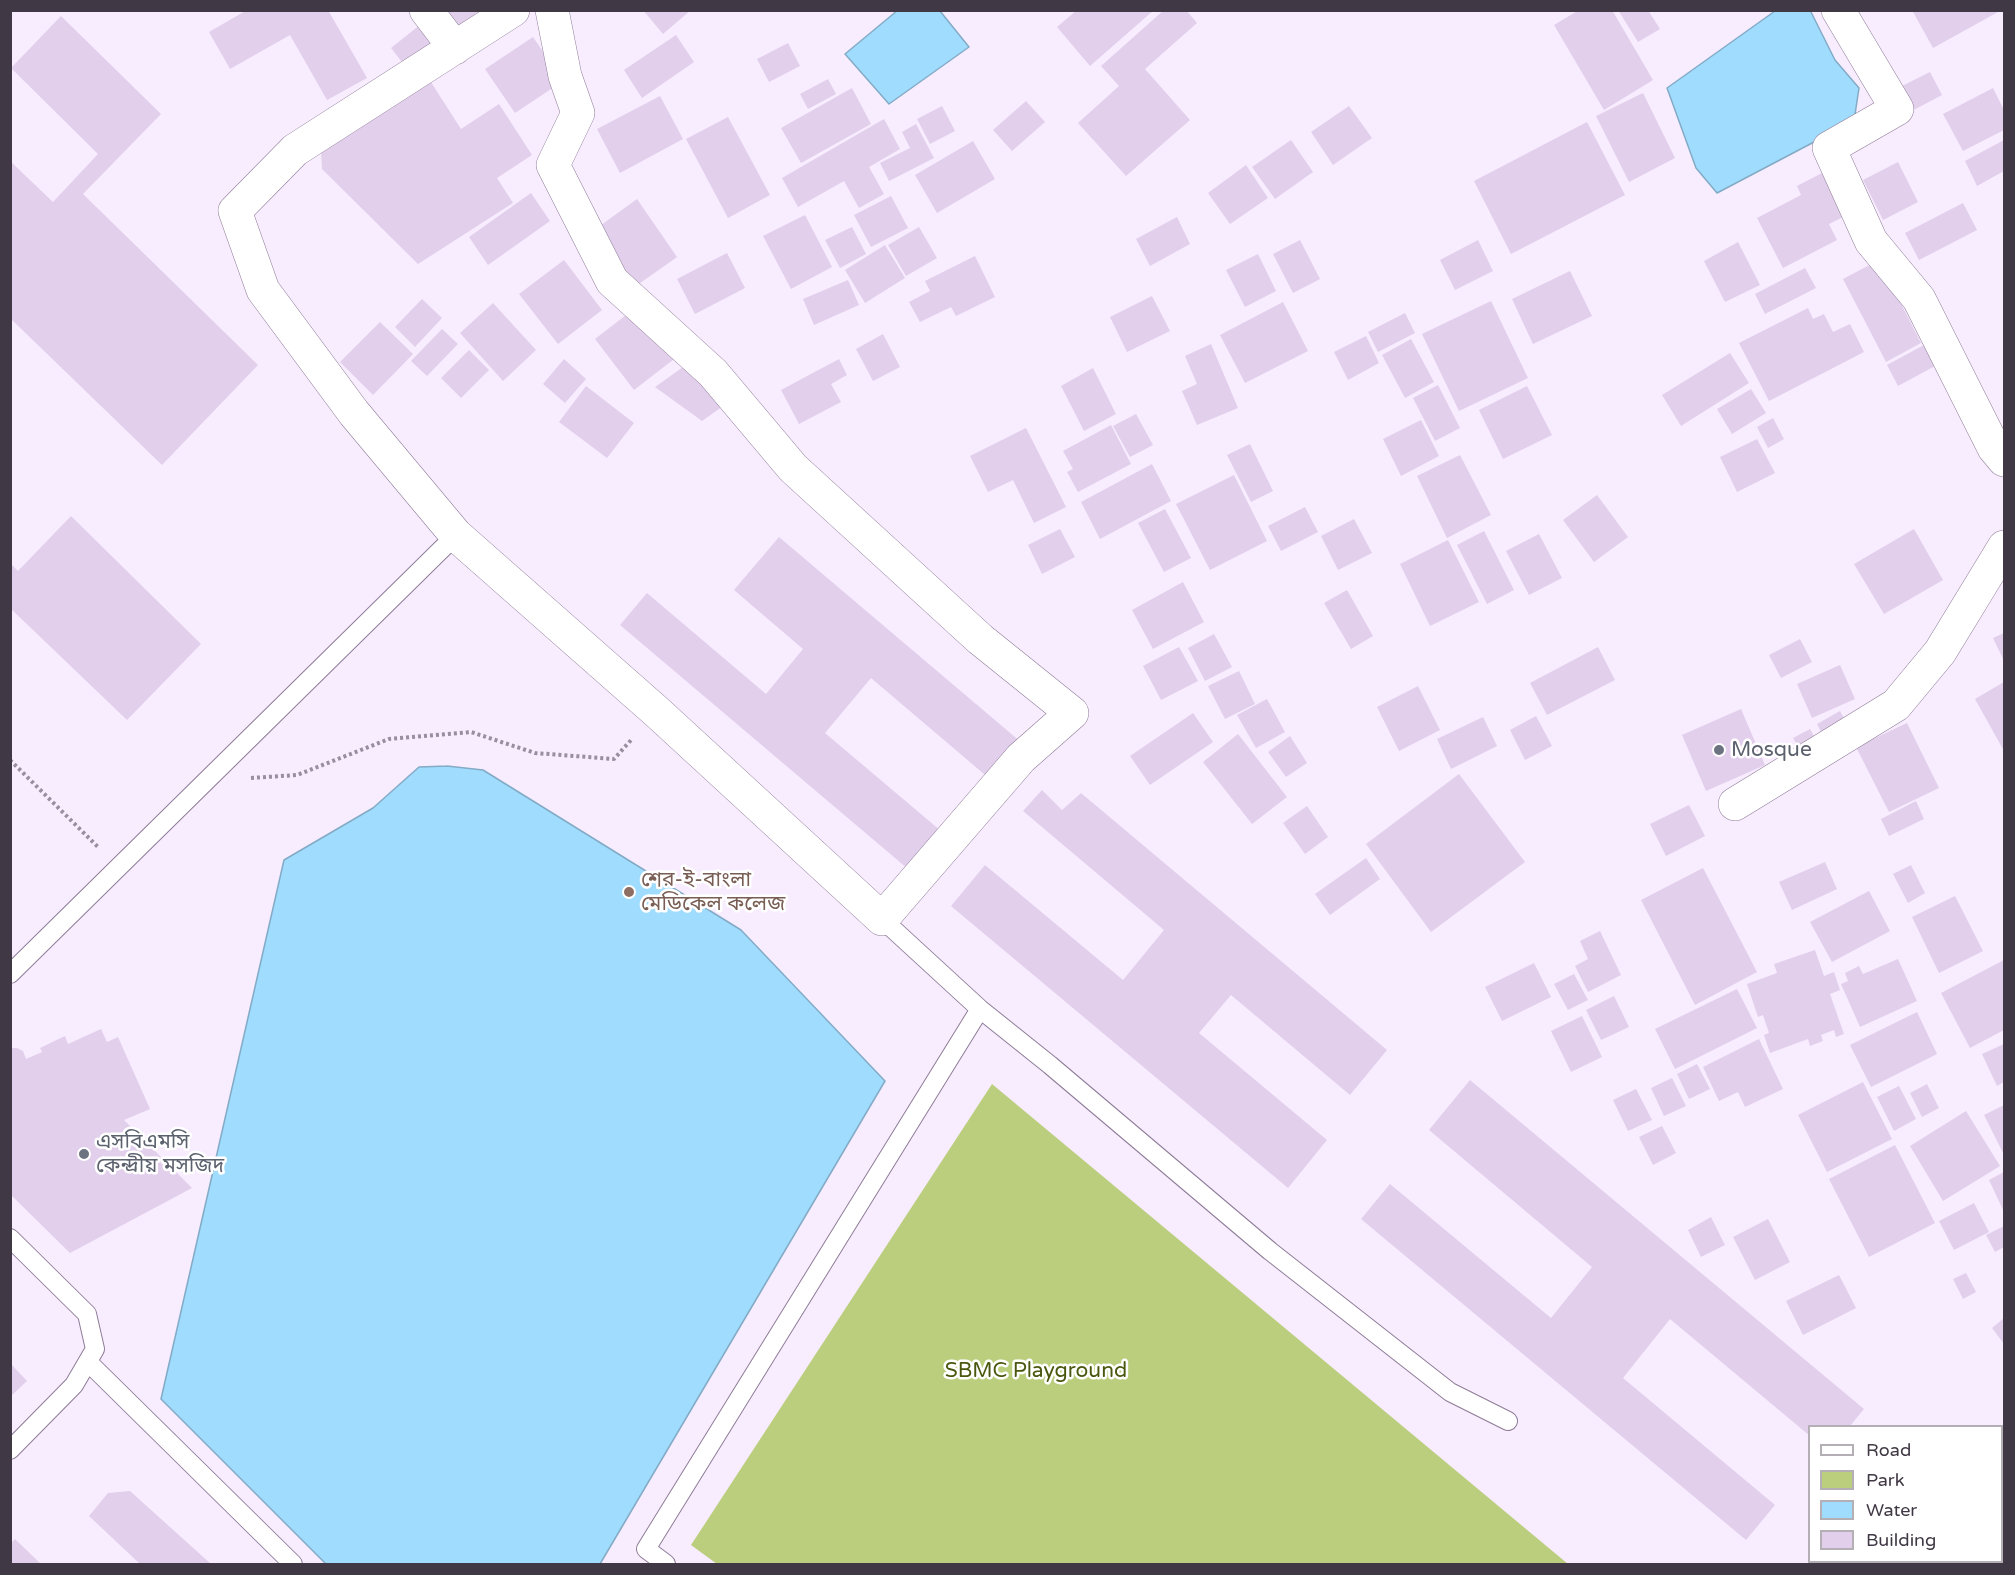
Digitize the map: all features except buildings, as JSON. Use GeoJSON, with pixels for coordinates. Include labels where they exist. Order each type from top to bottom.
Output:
{"type":"FeatureCollection","features":[{"type":"Feature","properties":{"kind":"street"},"geometry":{"type":"LineString","coordinates":[[426,10],[454,48]]}},
{"type":"Feature","properties":{"kind":"street"},"geometry":{"type":"LineString","coordinates":[[513,10],[295,150],[235,211],[263,290],[354,413],[456,535],[657,712],[882,920],[1021,758],[1072,713],[980,639],[793,468],[713,373],[612,281],[553,165],[578,113],[565,76],[552,10]]}},
{"type":"Feature","properties":{"kind":"street"},"geometry":{"type":"LineString","coordinates":[[1838,10],[1897,109],[1829,147],[1871,241],[1919,298],[1994,448],[2004,460]]}},
{"type":"Feature","properties":{"kind":"street"},"geometry":{"type":"LineString","coordinates":[[1735,804],[1896,705],[1940,652],[2004,547]]}},
{"type":"Feature","properties":{"kind":"lane"},"geometry":{"type":"LineString","coordinates":[[10,974],[209,781],[456,535]]}},
{"type":"Feature","properties":{"kind":"lane"},"geometry":{"type":"LineString","coordinates":[[882,920],[980,1009],[1050,1065],[1270,1251],[1450,1392],[1508,1421]]}},
{"type":"Feature","properties":{"kind":"lane"},"geometry":{"type":"LineString","coordinates":[[636,1564],[980,1009]]}},
{"type":"Feature","properties":{"kind":"lane"},"geometry":{"type":"LineString","coordinates":[[10,1238],[87,1314],[94,1349],[74,1385],[10,1450]]}},
{"type":"Feature","properties":{"kind":"lane"},"geometry":{"type":"LineString","coordinates":[[88,1362],[293,1564]]}},
{"type":"Feature","properties":{"kind":"lane"},"geometry":{"type":"LineString","coordinates":[[646,1549],[666,1564]]}},
{"type":"Feature","properties":{"kind":"path"},"geometry":{"type":"LineString","coordinates":[[209,781],[297,775],[389,739],[471,732],[535,753],[614,759],[657,712]]}},
{"type":"Feature","properties":{"kind":"path"},"geometry":{"type":"LineString","coordinates":[[10,760],[118,867]]}},
{"type":"Feature","properties":{"kind":"green space","name":"SBMC Playground"},"geometry":{"type":"Polygon","coordinates":[[[992,1084],[1568,1564],[717,1564],[691,1545],[992,1084]]]}},
{"type":"Feature","properties":{"kind":"water"},"geometry":{"type":"Polygon","coordinates":[[[898,10],[940,11],[969,47],[889,104],[845,54],[898,10]]]}},
{"type":"Feature","properties":{"kind":"water"},"geometry":{"type":"Polygon","coordinates":[[[1810,10],[1835,60],[1859,88],[1854,121],[1717,193],[1696,168],[1667,88],[1775,11],[1810,10]]]}},
{"type":"Feature","properties":{"kind":"water"},"geometry":{"type":"Polygon","coordinates":[[[447,766],[483,770],[741,930],[885,1081],[600,1564],[326,1564],[161,1399],[284,860],[373,808],[419,767],[447,766]]]}},
{"type":"Feature","properties":{"kind":"place","name":"Mosque"},"geometry":{"type":"Point","coordinates":[1719,750]}},
{"type":"Feature","properties":{"kind":"place","name":"শের-ই-বাংলা মেডিকেল কলেজ"},"geometry":{"type":"Point","coordinates":[629,892]}},
{"type":"Feature","properties":{"kind":"place","name":"এসবিএমসি কেন্দ্রীয় মসজিদ"},"geometry":{"type":"Point","coordinates":[84,1154]}}]}
